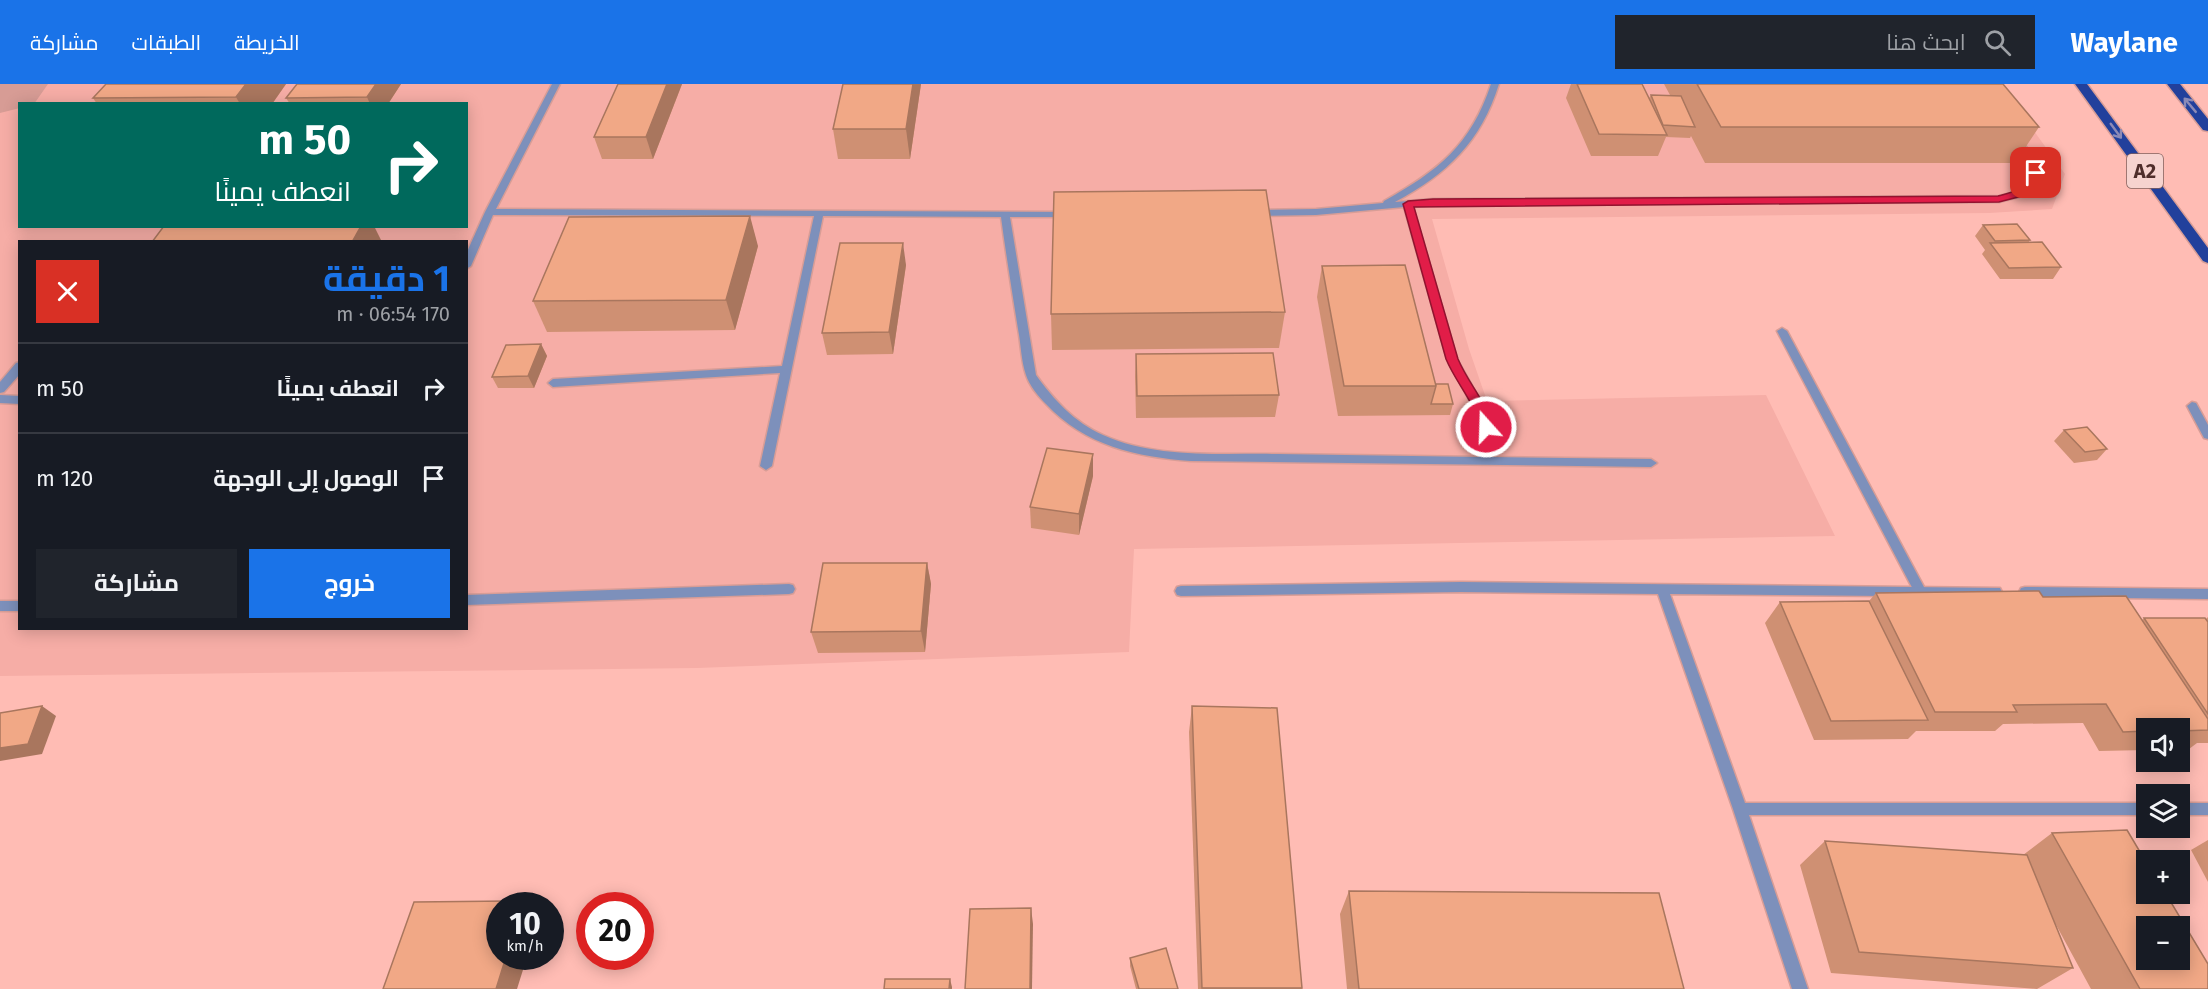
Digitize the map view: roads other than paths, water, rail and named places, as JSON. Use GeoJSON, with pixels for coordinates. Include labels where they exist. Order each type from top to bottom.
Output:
{"type":"FeatureCollection","features":[{"type":"Feature","properties":{"kind":"highway","name":"A2"},"geometry":{"type":"LineString","coordinates":[[2082,84],[2208,258]]}},
{"type":"Feature","properties":{"kind":"highway"},"geometry":{"type":"LineString","coordinates":[[2173,84],[2208,127]]}},
{"type":"Feature","properties":{"kind":"street"},"geometry":{"type":"LineString","coordinates":[[468,262],[490,212],[556,84]]}},
{"type":"Feature","properties":{"kind":"street"},"geometry":{"type":"LineString","coordinates":[[1381,206],[1413,190],[1441,170],[1463,148],[1479,126],[1490,103],[1495,84]]}},
{"type":"Feature","properties":{"kind":"street"},"geometry":{"type":"LineString","coordinates":[[1248,213],[1316,212],[1433,202],[1999,199],[2023,193],[2035,181],[2034,164],[2008,129]]}},
{"type":"Feature","properties":{"kind":"street"},"geometry":{"type":"LineString","coordinates":[[1408,204],[1452,359],[1482,410],[1488,444],[1484,461]]}},
{"type":"Feature","properties":{"kind":"street"},"geometry":{"type":"LineString","coordinates":[[490,212],[1074,214]]}},
{"type":"Feature","properties":{"kind":"street"},"geometry":{"type":"LineString","coordinates":[[766,466],[819,214]]}},
{"type":"Feature","properties":{"kind":"street"},"geometry":{"type":"LineString","coordinates":[[1005,215],[1031,375],[1053,407],[1069,421],[1112,444],[1164,455],[1651,463]]}},
{"type":"Feature","properties":{"kind":"street"},"geometry":{"type":"LineString","coordinates":[[1782,331],[1920,591]]}},
{"type":"Feature","properties":{"kind":"street"},"geometry":{"type":"LineString","coordinates":[[0,389],[18,368]]}},
{"type":"Feature","properties":{"kind":"street"},"geometry":{"type":"LineString","coordinates":[[553,383],[786,369]]}},
{"type":"Feature","properties":{"kind":"street"},"geometry":{"type":"LineString","coordinates":[[0,399],[18,400]]}},
{"type":"Feature","properties":{"kind":"street"},"geometry":{"type":"LineString","coordinates":[[2192,406],[2208,435]]}},
{"type":"Feature","properties":{"kind":"street"},"geometry":{"type":"LineString","coordinates":[[1181,591],[1461,587],[2208,594]]}},
{"type":"Feature","properties":{"kind":"street"},"geometry":{"type":"LineString","coordinates":[[1662,588],[1740,809],[1800,989]]}},
{"type":"Feature","properties":{"kind":"street"},"geometry":{"type":"LineString","coordinates":[[468,600],[789,589]]}},
{"type":"Feature","properties":{"kind":"street"},"geometry":{"type":"LineString","coordinates":[[0,606],[18,606]]}},
{"type":"Feature","properties":{"kind":"street"},"geometry":{"type":"LineString","coordinates":[[1740,809],[2136,809]]}},
{"type":"Feature","properties":{"kind":"street"},"geometry":{"type":"LineString","coordinates":[[2190,809],[2208,809]]}}]}
